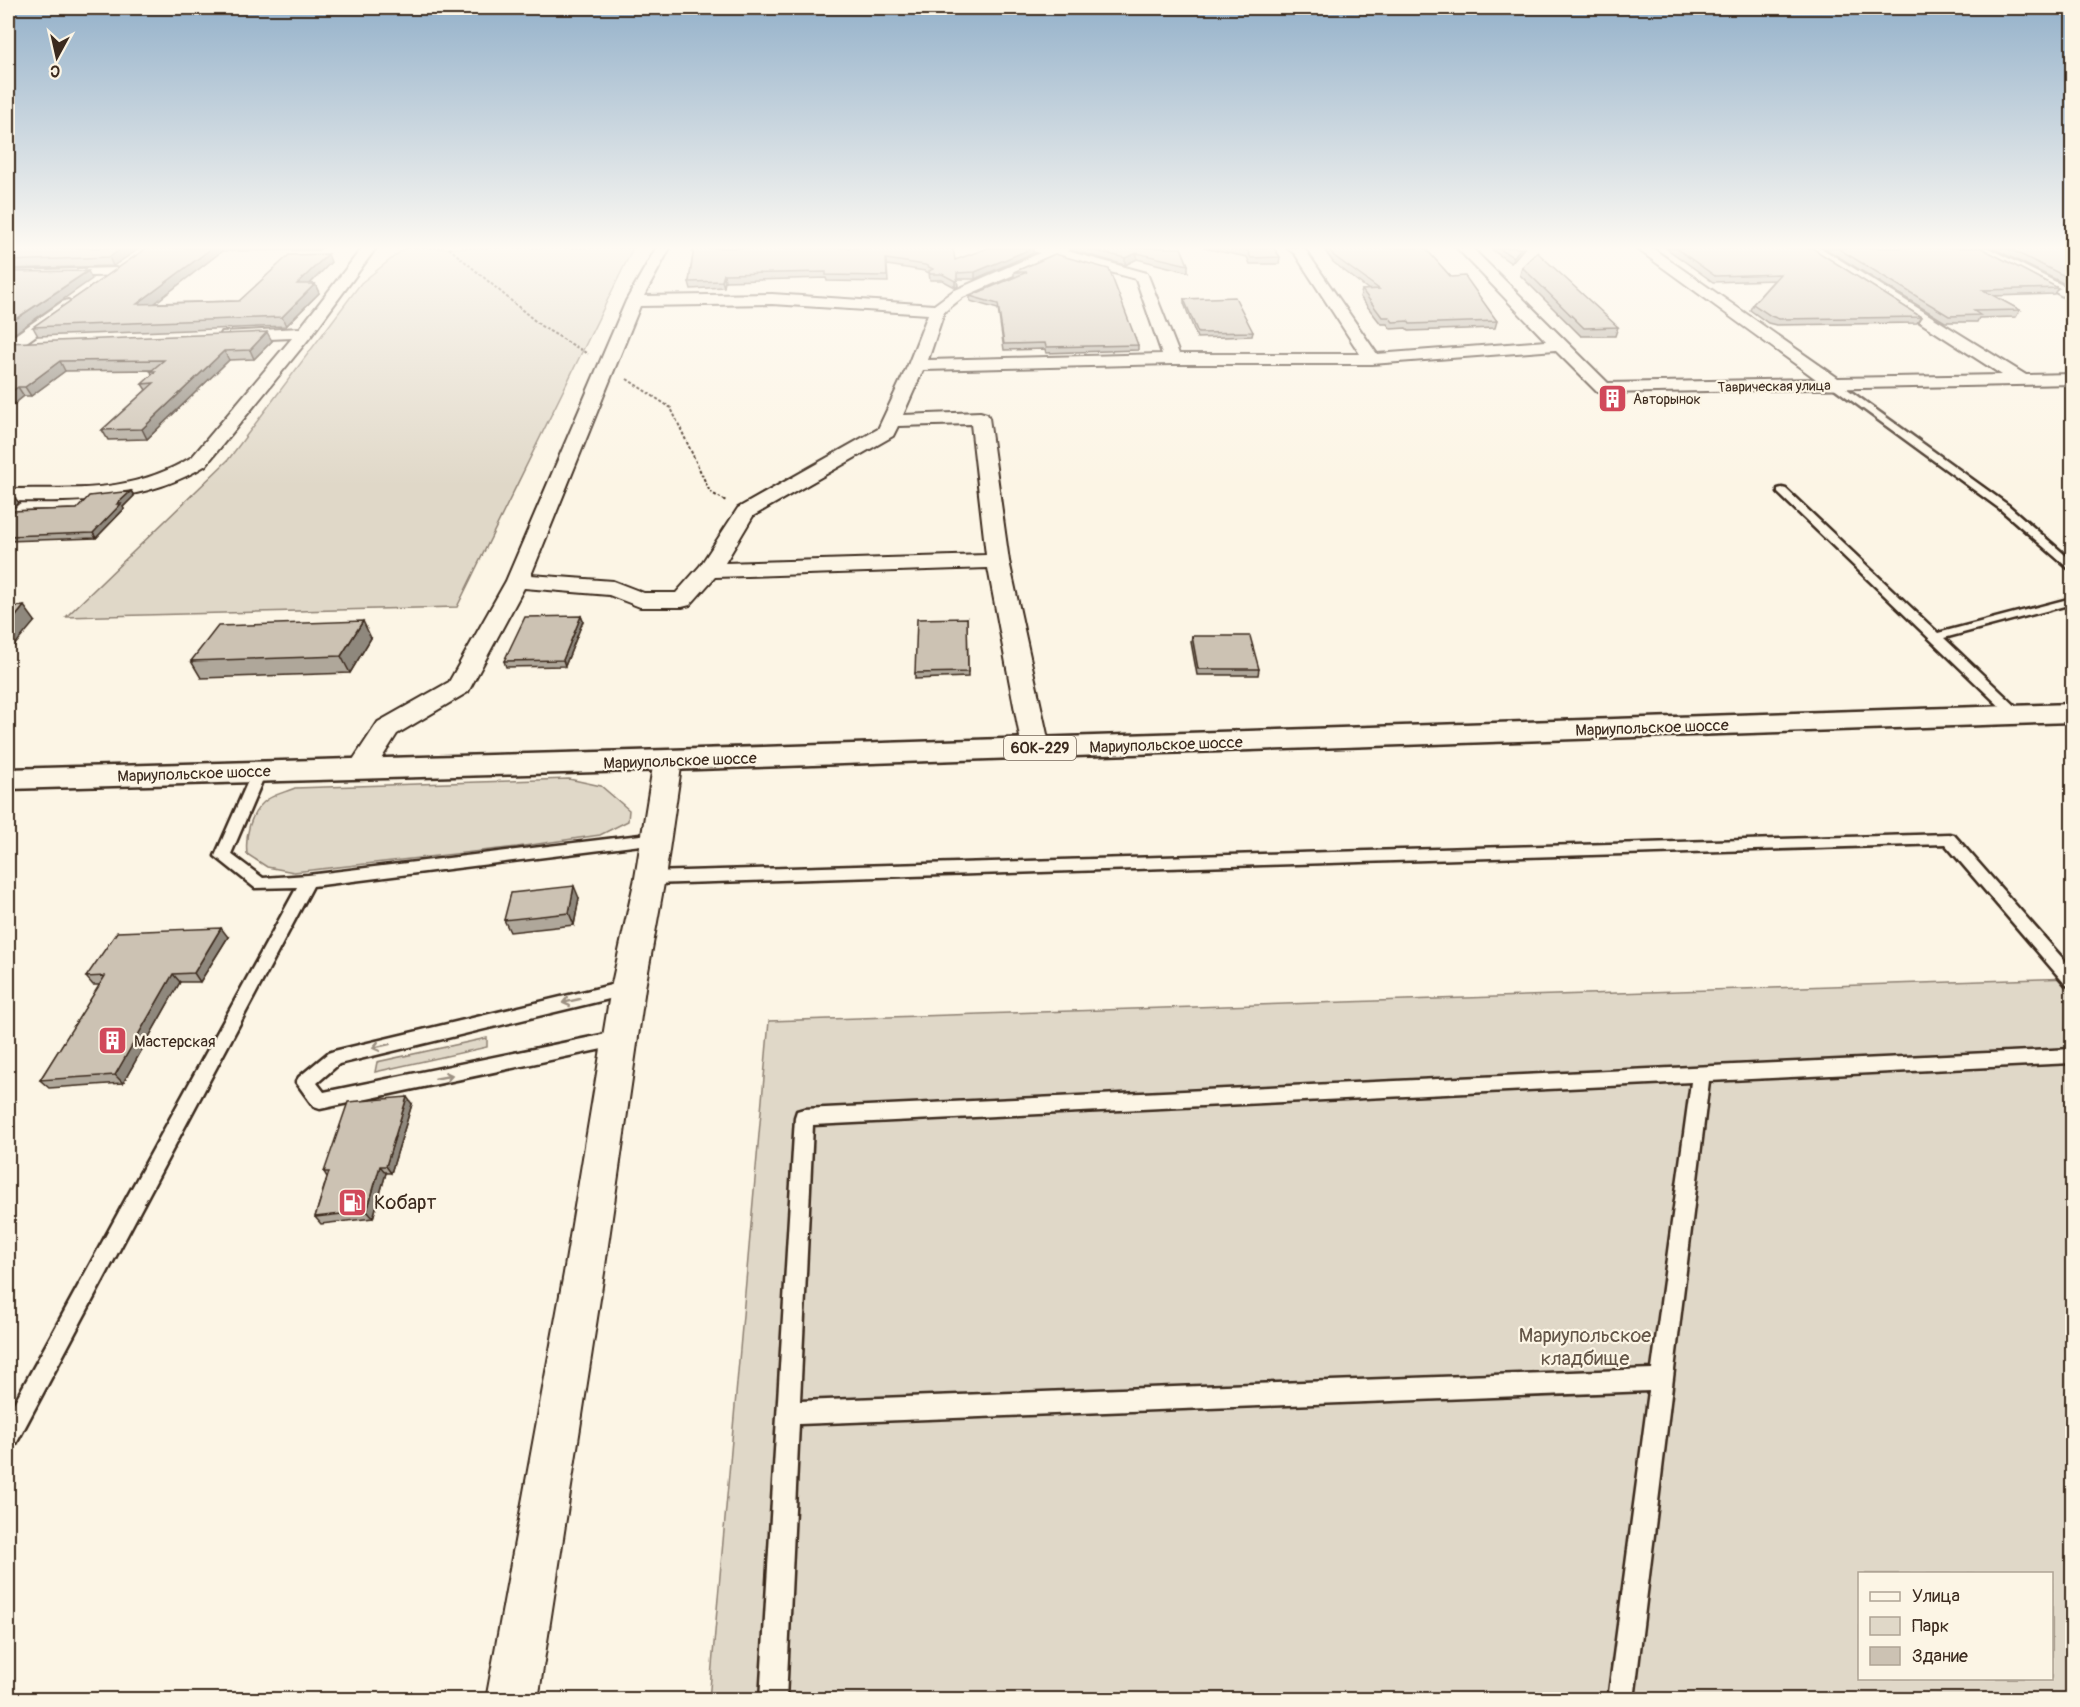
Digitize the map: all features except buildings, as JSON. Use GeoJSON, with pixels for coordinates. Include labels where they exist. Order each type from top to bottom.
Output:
{"type":"FeatureCollection","features":[{"type":"Feature","properties":{"kind":"main road","name":"Мариупольское шоссе"},"geometry":{"type":"LineString","coordinates":[[8,778],[668,760],[2073,713]]}},
{"type":"Feature","properties":{"kind":"street"},"geometry":{"type":"LineString","coordinates":[[9,345],[35,328]]}},
{"type":"Feature","properties":{"kind":"street"},"geometry":{"type":"LineString","coordinates":[[8,495],[120,492],[161,483],[189,469],[199,461],[310,328]]}},
{"type":"Feature","properties":{"kind":"street"},"geometry":{"type":"LineString","coordinates":[[362,769],[387,728],[459,687],[517,581],[623,328]]}},
{"type":"Feature","properties":{"kind":"street"},"geometry":{"type":"LineString","coordinates":[[517,581],[613,588],[640,600],[682,600],[709,570],[745,513],[886,432],[917,365],[931,328]]}},
{"type":"Feature","properties":{"kind":"street"},"geometry":{"type":"LineString","coordinates":[[1161,328],[1172,359]]}},
{"type":"Feature","properties":{"kind":"street"},"geometry":{"type":"LineString","coordinates":[[1351,328],[1372,359]]}},
{"type":"Feature","properties":{"kind":"street","name":"Таврическая улица"},"geometry":{"type":"LineString","coordinates":[[1542,328],[1603,388],[2073,379]]}},
{"type":"Feature","properties":{"kind":"street"},"geometry":{"type":"LineString","coordinates":[[1755,328],[1836,385]]}},
{"type":"Feature","properties":{"kind":"street"},"geometry":{"type":"LineString","coordinates":[[1939,328],[2024,381]]}},
{"type":"Feature","properties":{"kind":"street"},"geometry":{"type":"LineString","coordinates":[[211,337],[306,333]]}},
{"type":"Feature","properties":{"kind":"street"},"geometry":{"type":"LineString","coordinates":[[9,345],[46,343]]}},
{"type":"Feature","properties":{"kind":"street"},"geometry":{"type":"LineString","coordinates":[[917,365],[1172,359],[1372,359],[1559,345]]}},
{"type":"Feature","properties":{"kind":"street"},"geometry":{"type":"LineString","coordinates":[[891,421],[980,418],[998,561],[1036,748]]}},
{"type":"Feature","properties":{"kind":"street"},"geometry":{"type":"LineString","coordinates":[[709,570],[998,561]]}},
{"type":"Feature","properties":{"kind":"street"},"geometry":{"type":"LineString","coordinates":[[513,1700],[584,1273],[628,988],[650,878],[668,760]]}},
{"type":"Feature","properties":{"kind":"lane"},"geometry":{"type":"LineString","coordinates":[[1836,385],[2004,507],[2073,566]]}},
{"type":"Feature","properties":{"kind":"lane"},"geometry":{"type":"LineString","coordinates":[[1782,491],[2017,715]]}},
{"type":"Feature","properties":{"kind":"lane"},"geometry":{"type":"LineString","coordinates":[[1935,636],[2073,601]]}},
{"type":"Feature","properties":{"kind":"lane"},"geometry":{"type":"LineString","coordinates":[[259,772],[223,856],[260,884],[308,881],[657,838]]}},
{"type":"Feature","properties":{"kind":"lane"},"geometry":{"type":"LineString","coordinates":[[650,878],[1949,839],[2073,980]]}},
{"type":"Feature","properties":{"kind":"lane"},"geometry":{"type":"LineString","coordinates":[[8,1436],[308,881]]}},
{"type":"Feature","properties":{"kind":"lane"},"geometry":{"type":"LineString","coordinates":[[621,1038],[320,1101],[305,1082],[333,1058],[628,988]]}},
{"type":"Feature","properties":{"kind":"lane"},"geometry":{"type":"LineString","coordinates":[[772,1700],[804,1117],[2073,1056]]}},
{"type":"Feature","properties":{"kind":"lane"},"geometry":{"type":"LineString","coordinates":[[1621,1700],[1701,1074]]}},
{"type":"Feature","properties":{"kind":"lane"},"geometry":{"type":"LineString","coordinates":[[788,1413],[1662,1380]]}},
{"type":"Feature","properties":{"kind":"green space"},"geometry":{"type":"Polygon","coordinates":[[[327,328],[594,328],[457,607],[66,617],[228,460],[327,328]]]}},
{"type":"Feature","properties":{"kind":"green space"},"geometry":{"type":"Polygon","coordinates":[[[569,779],[601,786],[629,810],[628,821],[600,835],[517,847],[294,872],[267,867],[247,854],[249,826],[259,807],[271,797],[295,788],[569,779]]]}},
{"type":"Feature","properties":{"kind":"green space","name":"Мариупольское кладбище"},"geometry":{"type":"Polygon","coordinates":[[[2072,978],[2072,1699],[709,1700],[769,1021],[2072,978]]]}},
{"type":"Feature","properties":{"kind":"green space"},"geometry":{"type":"Polygon","coordinates":[[[487,1038],[487,1047],[375,1072],[377,1062],[487,1038]]]}},
{"type":"Feature","properties":{"kind":"place","name":"Авторынок"},"geometry":{"type":"Point","coordinates":[1612,399]}},
{"type":"Feature","properties":{"kind":"place","name":"Мастерская"},"geometry":{"type":"Point","coordinates":[113,1041]}},
{"type":"Feature","properties":{"kind":"place","name":"Кобарт"},"geometry":{"type":"Point","coordinates":[353,1202]}}]}
